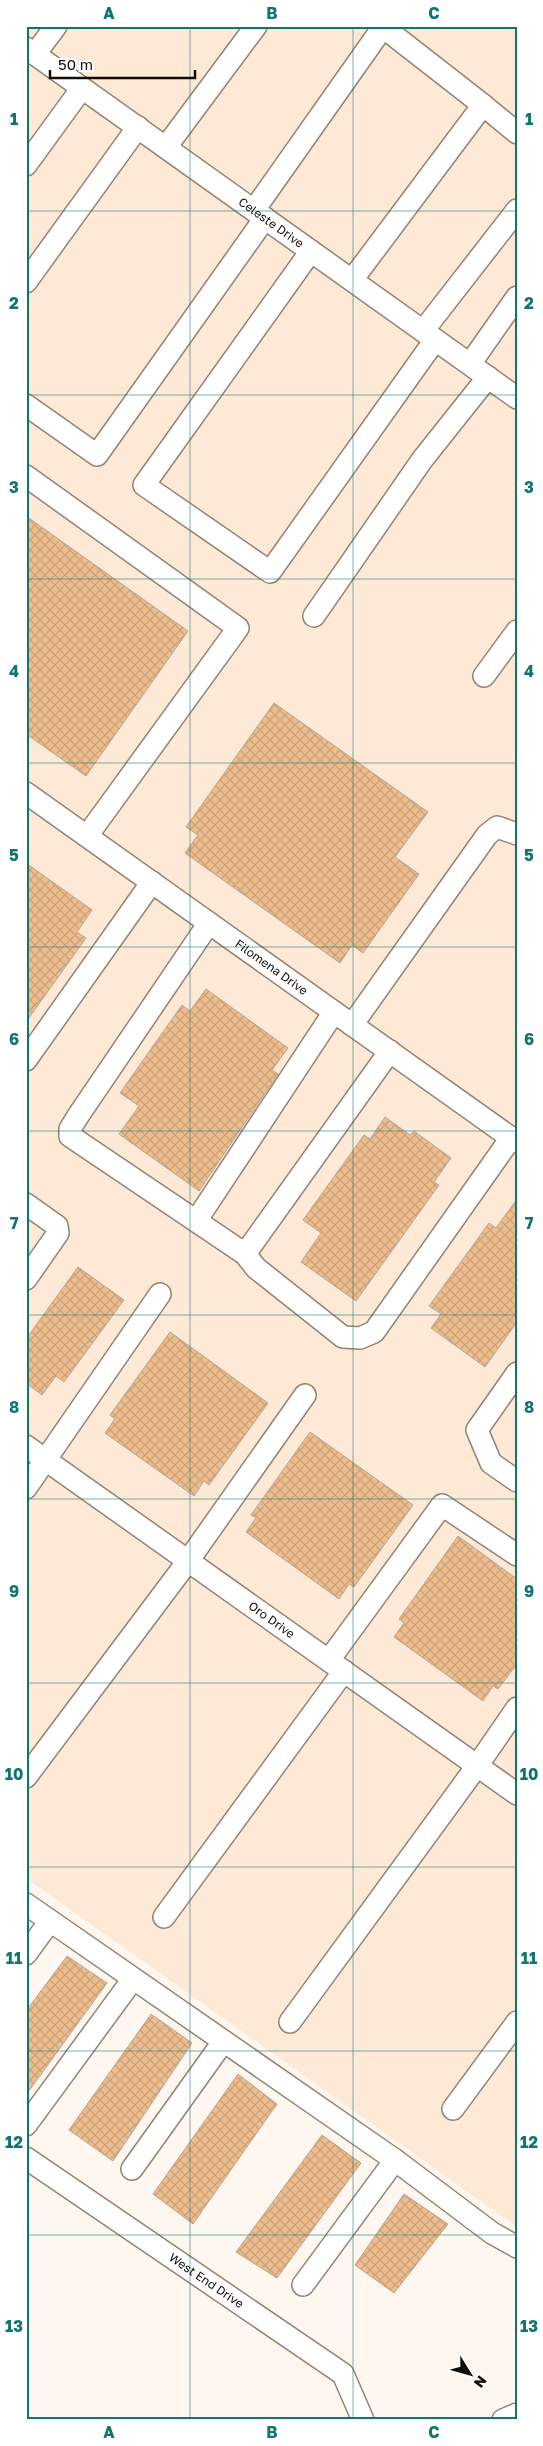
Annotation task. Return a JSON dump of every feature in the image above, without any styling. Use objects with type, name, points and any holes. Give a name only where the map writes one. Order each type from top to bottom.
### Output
[{"type":"street","points":[[31,51],[56,26]]},
{"type":"street","points":[[166,147],[256,26]]},
{"type":"street","points":[[26,405],[97,454],[383,27],[483,104],[517,133]]},
{"type":"street","name":"Celeste Drive","points":[[31,51],[517,398]]},
{"type":"street","points":[[29,154],[82,88]]},
{"type":"street","points":[[352,280],[483,104]]},
{"type":"street","points":[[26,282],[138,127]]},
{"type":"street","points":[[311,251],[144,486],[270,572],[429,335],[517,210]]},
{"type":"street","points":[[470,364],[517,297]]},
{"type":"street","points":[[314,616],[422,460],[488,377]]},
{"type":"street","points":[[26,476],[238,628],[87,836]]},
{"type":"street","points":[[484,676],[517,630]]},
{"type":"street","name":"Filomena Drive","points":[[26,793],[514,1140]]},
{"type":"street","points":[[352,1025],[487,834],[497,827],[517,834]]},
{"type":"street","points":[[26,1060],[152,882]]},
{"type":"street","points":[[209,923],[70,1129],[70,1136],[245,1254],[256,1268],[344,1337],[360,1338],[374,1332],[514,1140]]},
{"type":"street","points":[[196,1221],[334,1012]]},
{"type":"street","points":[[245,1254],[390,1051]]},
{"type":"street","points":[[26,1204],[57,1226],[58,1233],[26,1279]]},
{"type":"street","points":[[26,1488],[160,1294]]},
{"type":"street","points":[[517,1373],[477,1430],[491,1463],[517,1481]]},
{"type":"street","points":[[26,1777],[188,1561],[305,1395]]},
{"type":"street","name":"Oro Drive","points":[[26,1446],[517,1794]]},
{"type":"street","points":[[164,1917],[336,1666],[442,1505],[517,1555]]},
{"type":"street","points":[[290,2022],[477,1766],[517,1708]]},
{"type":"street","points":[[26,1904],[395,2160],[492,2234],[517,2247]]},
{"type":"street","points":[[26,1954],[50,1921]]},
{"type":"street","points":[[26,2125],[133,1979]]},
{"type":"street","points":[[453,2109],[517,2022]]},
{"type":"street","points":[[132,2169],[223,2042]]},
{"type":"street","name":"West End Drive","points":[[26,2158],[343,2374],[364,2420]]},
{"type":"street","points":[[303,2285],[395,2160]]},
{"type":"street","points":[[503,2420],[517,2414]]},
{"type":"shaded area","points":[[26,26],[517,26],[517,2227],[26,1878]]},
{"type":"building","points":[[26,516],[188,631],[86,776],[26,734]]},
{"type":"building","points":[[274,703],[428,812],[395,857],[419,874],[363,953],[352,945],[340,963],[185,853],[198,835],[186,827]]},
{"type":"building","points":[[26,863],[92,910],[77,932],[86,938],[26,1022]]},
{"type":"building","points":[[206,989],[288,1048],[272,1070],[278,1074],[199,1191],[119,1134],[139,1106],[120,1093],[182,1005],[190,1011]]},
{"type":"building","points":[[385,1117],[410,1135],[414,1131],[451,1158],[434,1182],[439,1185],[356,1301],[301,1262],[321,1233],[303,1220],[364,1135],[370,1139]]},
{"type":"building","points":[[517,1199],[517,1322],[485,1367],[431,1328],[441,1314],[429,1306],[489,1223],[496,1228]]},
{"type":"building","points":[[78,1267],[124,1300],[64,1382],[56,1376],[42,1395],[26,1383],[26,1339]]},
{"type":"building","points":[[170,1332],[268,1403],[209,1485],[204,1481],[194,1496],[105,1433],[115,1419],[110,1415]]},
{"type":"building","points":[[310,1432],[413,1505],[354,1587],[349,1584],[339,1599],[246,1532],[256,1518],[251,1515]]},
{"type":"building","points":[[458,1536],[517,1579],[517,1664],[498,1689],[493,1686],[483,1701],[394,1637],[404,1623],[399,1619]]},
{"type":"building","points":[[67,1956],[107,1983],[26,2095],[26,2011]]},
{"type":"building","points":[[151,2014],[192,2043],[113,2161],[69,2130]]},
{"type":"building","points":[[238,2074],[277,2104],[193,2224],[153,2194]]},
{"type":"building","points":[[322,2135],[361,2163],[277,2278],[236,2252]]},
{"type":"building","points":[[404,2194],[448,2224],[394,2293],[355,2265]]}]
